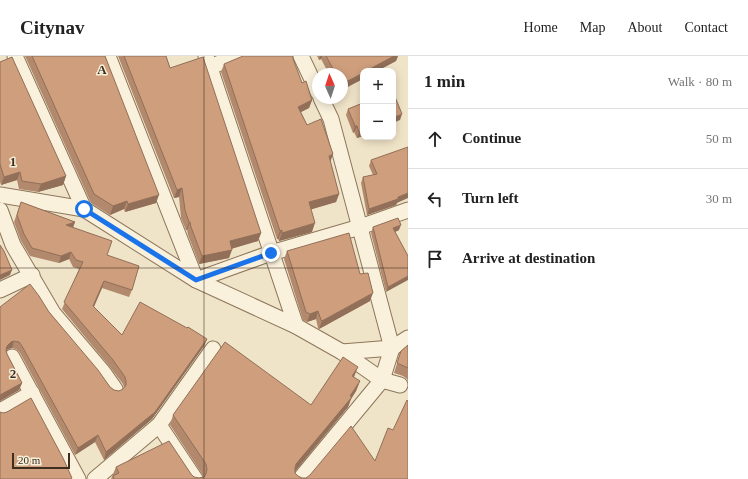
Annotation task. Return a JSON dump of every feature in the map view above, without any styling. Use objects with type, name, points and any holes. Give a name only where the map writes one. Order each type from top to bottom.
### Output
[{"type":"street","points":[[15,56],[84,209]]},
{"type":"street","points":[[108,56],[196,280]]},
{"type":"street","points":[[237,56],[208,61],[296,326]]},
{"type":"street","points":[[301,56],[312,79]]},
{"type":"street","points":[[300,479],[382,380],[392,348],[331,119],[324,104]]},
{"type":"street","points":[[0,195],[84,209],[196,280],[296,326],[342,352],[382,380],[400,385]]},
{"type":"street","points":[[0,210],[13,245],[32,274],[53,313],[103,372],[115,389]]},
{"type":"street","points":[[196,280],[271,253],[360,228],[408,210]]},
{"type":"street","points":[[0,290],[32,274]]},
{"type":"street","points":[[342,352],[392,348],[408,338]]},
{"type":"street","points":[[95,479],[159,425],[213,349]]},
{"type":"street","points":[[12,357],[78,479]]},
{"type":"street","points":[[0,411],[32,393]]},
{"type":"street","points":[[159,425],[195,479]]},
{"type":"building","points":[[32,56],[105,56],[159,195],[128,204],[127,201],[113,206],[94,194]]},
{"type":"building","points":[[124,56],[166,56],[170,68],[203,57],[261,233],[230,241],[232,250],[202,256],[185,210],[182,188],[177,190]]},
{"type":"building","points":[[243,56],[292,56],[302,83],[306,81],[312,100],[298,107],[307,125],[321,119],[333,154],[329,156],[339,194],[309,202],[315,223],[282,233],[282,230],[280,231],[224,64]]},
{"type":"building","points":[[326,56],[394,56],[372,68],[360,68],[360,75],[348,81],[348,68],[333,68]]},
{"type":"building","points":[[12,57],[66,176],[41,184],[22,181],[20,172],[4,177],[0,164],[0,62]]},
{"type":"building","points":[[396,99],[402,114],[396,117]]},
{"type":"building","points":[[360,104],[360,132],[357,126],[355,126],[348,109]]},
{"type":"building","points":[[408,147],[408,193],[398,197],[398,199],[369,209],[363,177],[377,174],[371,160]]},
{"type":"building","points":[[21,202],[75,222],[66,225],[112,241],[107,255],[139,266],[132,290],[104,281],[93,306],[122,335],[140,302],[187,328],[188,327],[207,339],[155,412],[106,452],[98,435],[78,448],[19,342],[11,342],[7,346],[6,350],[22,383],[0,395],[0,307],[30,284],[49,312],[98,370],[110,387],[119,391],[126,385],[125,377],[113,360],[64,302],[83,262],[76,260],[71,252],[61,256],[32,248],[24,234],[17,215]]},
{"type":"building","points":[[398,218],[401,225],[393,228],[408,256],[408,276],[388,287],[373,227]]},
{"type":"building","points":[[349,233],[360,274],[368,273],[373,293],[322,321],[318,311],[310,314],[306,312],[287,251]]},
{"type":"building","points":[[0,245],[12,270],[0,275]]},
{"type":"building","points":[[225,342],[311,405],[343,357],[358,367],[352,376],[360,381],[350,396],[352,397],[296,464],[295,473],[298,476],[306,478],[310,475],[351,426],[375,461],[388,428],[393,430],[407,400],[408,479],[114,479],[113,476],[119,473],[116,467],[169,441],[191,474],[194,477],[204,477],[207,469],[206,464],[173,415]]},
{"type":"building","points":[[408,345],[408,368],[397,363],[401,351]]},
{"type":"building","points":[[31,398],[63,458],[72,478],[70,479],[0,479],[0,412],[7,412]]},
{"type":"route","points":[[84,209],[196,280],[271,253]]}]
